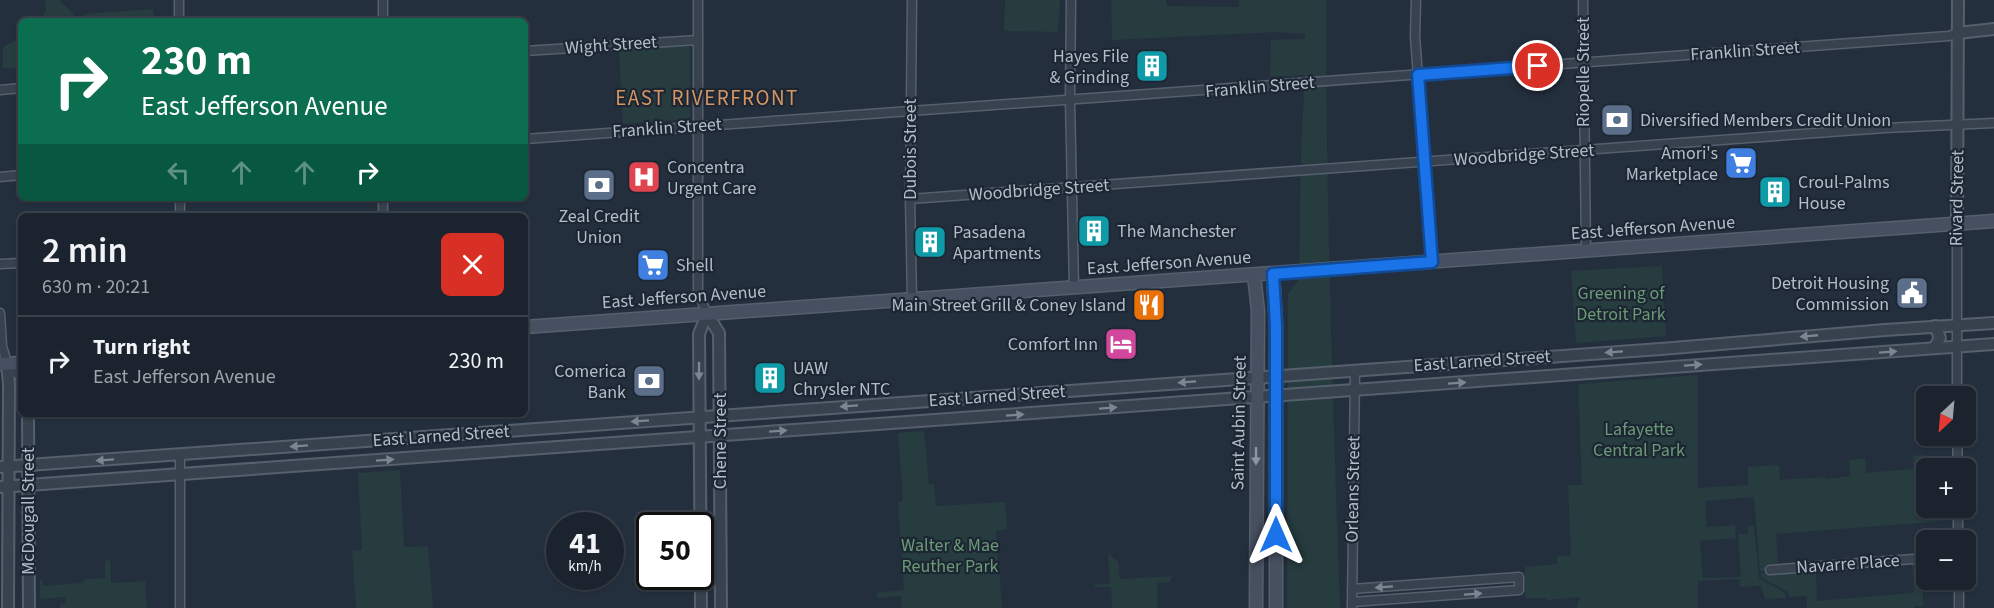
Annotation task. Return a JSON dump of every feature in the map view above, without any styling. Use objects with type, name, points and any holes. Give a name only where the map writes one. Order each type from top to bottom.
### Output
[{"type":"main road","name":"East Jefferson Avenue","points":[[528,327],[1994,221]]},
{"type":"main road","name":"Saint Aubin Street","points":[[1273,274],[1276,357],[1276,608]]},
{"type":"main road","name":"Saint Aubin Street","points":[[1254,275],[1257,305],[1256,608]]},
{"type":"main road","points":[[1257,305],[1266,301],[1274,303]]},
{"type":"main road","points":[[1257,356],[1266,359],[1276,357]]},
{"type":"main road","points":[[1257,417],[1266,413],[1276,416]]},
{"type":"main road","points":[[1256,555],[1276,555]]},
{"type":"street","points":[[179,0],[179,18]]},
{"type":"street","points":[[383,0],[383,18]]},
{"type":"street","name":"Chene Street","points":[[698,0],[698,292],[707,314],[719,333],[721,608]]},
{"type":"street","name":"Dubois Street","points":[[912,0],[910,111],[912,299]]},
{"type":"street","points":[[1071,0],[1070,100],[1074,288]]},
{"type":"street","points":[[1416,0],[1415,36],[1432,262]]},
{"type":"street","name":"Riopelle Street","points":[[1582,0],[1586,251]]},
{"type":"street","name":"Rivard Street","points":[[1957,386],[1958,0]]},
{"type":"street","name":"Franklin Street","points":[[528,139],[1949,36],[1994,29]]},
{"type":"street","name":"Wight Street","points":[[528,51],[698,39]]},
{"type":"street","points":[[0,90],[18,88]]},
{"type":"street","name":"Woodbridge Street","points":[[910,199],[1885,128],[1994,123]]},
{"type":"street","points":[[0,177],[18,175]]},
{"type":"street","points":[[0,264],[18,263]]},
{"type":"street","points":[[0,313],[4,364],[18,374]]},
{"type":"street","name":"Chene Street","points":[[701,512],[699,334],[707,314]]},
{"type":"street","name":"East Larned Street","points":[[4,467],[1661,349],[1994,323]]},
{"type":"street","points":[[1934,348],[1940,338],[1935,326]]},
{"type":"street","points":[[699,346],[709,340],[719,346]]},
{"type":"street","name":"East Larned Street","points":[[4,487],[1994,344]]},
{"type":"street","points":[[1661,349],[1662,368]]},
{"type":"street","name":"McDougall Street","points":[[4,364],[8,396],[8,442],[4,467],[4,487],[8,507],[8,608]]},
{"type":"street","points":[[1431,364],[1433,384]]},
{"type":"street","points":[[1377,368],[1372,378],[1377,388]]},
{"type":"street","name":"Orleans Street","points":[[1352,605],[1355,370]]},
{"type":"street","points":[[1237,378],[1241,388],[1238,399]]},
{"type":"street","points":[[1137,386],[1138,406]]},
{"type":"street","points":[[8,396],[12,391],[18,390]]},
{"type":"street","points":[[699,392],[709,399],[719,393]]},
{"type":"street","points":[[980,397],[982,417]]},
{"type":"street","points":[[742,414],[737,424],[743,434]]},
{"type":"street","name":"McDougall Street","points":[[28,417],[29,608]]},
{"type":"street","points":[[680,438],[684,429],[681,418]]},
{"type":"street","points":[[473,434],[474,453]]},
{"type":"street","points":[[8,442],[18,449],[28,442]]},
{"type":"street","points":[[333,444],[334,464]]},
{"type":"street","points":[[202,453],[197,462],[203,473]]},
{"type":"street","points":[[700,458],[709,453],[719,459]]},
{"type":"street","points":[[180,454],[180,608]]},
{"type":"street","points":[[160,476],[165,466],[161,456]]},
{"type":"street","points":[[51,464],[46,474],[51,484]]},
{"type":"street","points":[[8,507],[18,503],[26,506],[28,510]]},
{"type":"street","points":[[714,545],[721,545]]},
{"type":"street","name":"Navarre Place","points":[[1770,570],[1916,559]]},
{"type":"street","points":[[1352,589],[1519,577],[1519,590],[1352,605]]},
{"type":"street","points":[[1439,583],[1440,596]]},
{"type":"street","name":"Chene Street","points":[[701,590],[701,608]]},
{"type":"street","points":[[1959,590],[1959,608]]},
{"type":"green space","points":[[45,0],[59,0],[73,13],[74,18],[42,18],[46,10]]},
{"type":"green space","points":[[1005,0],[1060,0],[1058,32],[1004,31]]},
{"type":"green space","points":[[1111,0],[1166,0],[1167,6],[1239,7],[1239,0],[1326,0],[1332,380],[1340,608],[1287,608],[1288,294],[1299,280],[1305,75],[1270,77],[1271,40],[1305,39],[1305,34],[1275,32],[1112,40]]},
{"type":"green space","points":[[153,9],[154,18],[84,18],[84,14]]},
{"type":"green space","points":[[18,39],[18,69],[3,68],[3,48]]},
{"type":"green space","points":[[690,47],[690,119],[623,124],[619,50]]},
{"type":"green space","name":"Greening of Detroit Park","points":[[1662,266],[1666,336],[1576,343],[1571,271]]},
{"type":"green space","name":"Lafayette Central Park","points":[[1698,375],[1698,488],[1748,485],[1748,467],[1779,465],[1780,480],[1825,477],[1826,479],[1850,476],[1849,460],[1865,458],[1866,473],[1913,469],[1913,456],[1926,455],[1926,458],[1916,458],[1916,518],[1945,518],[1945,521],[1776,534],[1778,564],[1769,565],[1767,571],[1760,571],[1754,497],[1705,501],[1707,527],[1735,525],[1736,538],[1700,541],[1703,578],[1741,577],[1738,534],[1748,534],[1748,526],[1754,526],[1759,578],[1784,592],[1786,598],[1765,599],[1761,586],[1740,587],[1739,579],[1698,581],[1698,608],[1576,608],[1580,597],[1547,600],[1546,598],[1525,598],[1525,567],[1557,564],[1557,556],[1571,556],[1568,485],[1582,485],[1578,384]]},
{"type":"green space","name":"Walter & Mae Reuther Park","points":[[924,431],[929,484],[934,484],[936,506],[1005,502],[1007,529],[996,531],[1002,608],[902,608],[901,596],[877,598],[876,593],[904,590],[898,502],[903,501],[898,433]]},
{"type":"green space","points":[[400,470],[404,547],[428,546],[433,608],[356,608],[352,551],[362,550],[358,473]]},
{"type":"green space","points":[[1108,553],[1118,562],[1120,579],[1172,576],[1170,582],[1157,583],[1158,608],[1112,608],[1111,587],[1095,587],[1094,585],[1110,583]]},
{"type":"green space","points":[[110,560],[111,583],[145,581],[147,608],[60,608],[60,604],[66,603],[65,597],[40,599],[40,580],[43,581],[43,586],[82,583],[85,579],[105,578],[105,561]]},
{"type":"green space","points":[[1912,563],[1916,563],[1916,590],[1923,590],[1923,606],[1914,606],[1914,608],[1802,608],[1807,607],[1807,596],[1790,597],[1788,592],[1762,578],[1760,573],[1816,571],[1817,601],[1914,593]]},
{"type":"place","name":"Hayes File & Grinding","points":[[1152,66]]},
{"type":"place","name":"Diversified Members Credit Union","points":[[1617,120]]},
{"type":"place","name":"Amori's Marketplace","points":[[1741,163]]},
{"type":"place","name":"Concentra Urgent Care","points":[[644,177]]},
{"type":"place","name":"Zeal Credit Union","points":[[599,185]]},
{"type":"place","name":"Croul-Palms House","points":[[1775,192]]},
{"type":"place","name":"The Manchester","points":[[1094,231]]},
{"type":"place","name":"Pasadena Apartments","points":[[930,242]]},
{"type":"place","name":"Shell","points":[[653,265]]},
{"type":"place","name":"Detroit Housing Commission","points":[[1912,293]]},
{"type":"place","name":"Main Street Grill & Coney Island","points":[[1149,305]]},
{"type":"place","name":"Comfort Inn","points":[[1121,344]]},
{"type":"place","name":"UAW Chrysler NTC","points":[[770,378]]},
{"type":"place","name":"Comerica Bank","points":[[649,381]]},
{"type":"district","name":"EAST RIVERFRONT","points":[[707,98]]},
{"type":"route","points":[[1276,535],[1276,326],[1273,274],[1432,262],[1418,75],[1538,66]]}]
